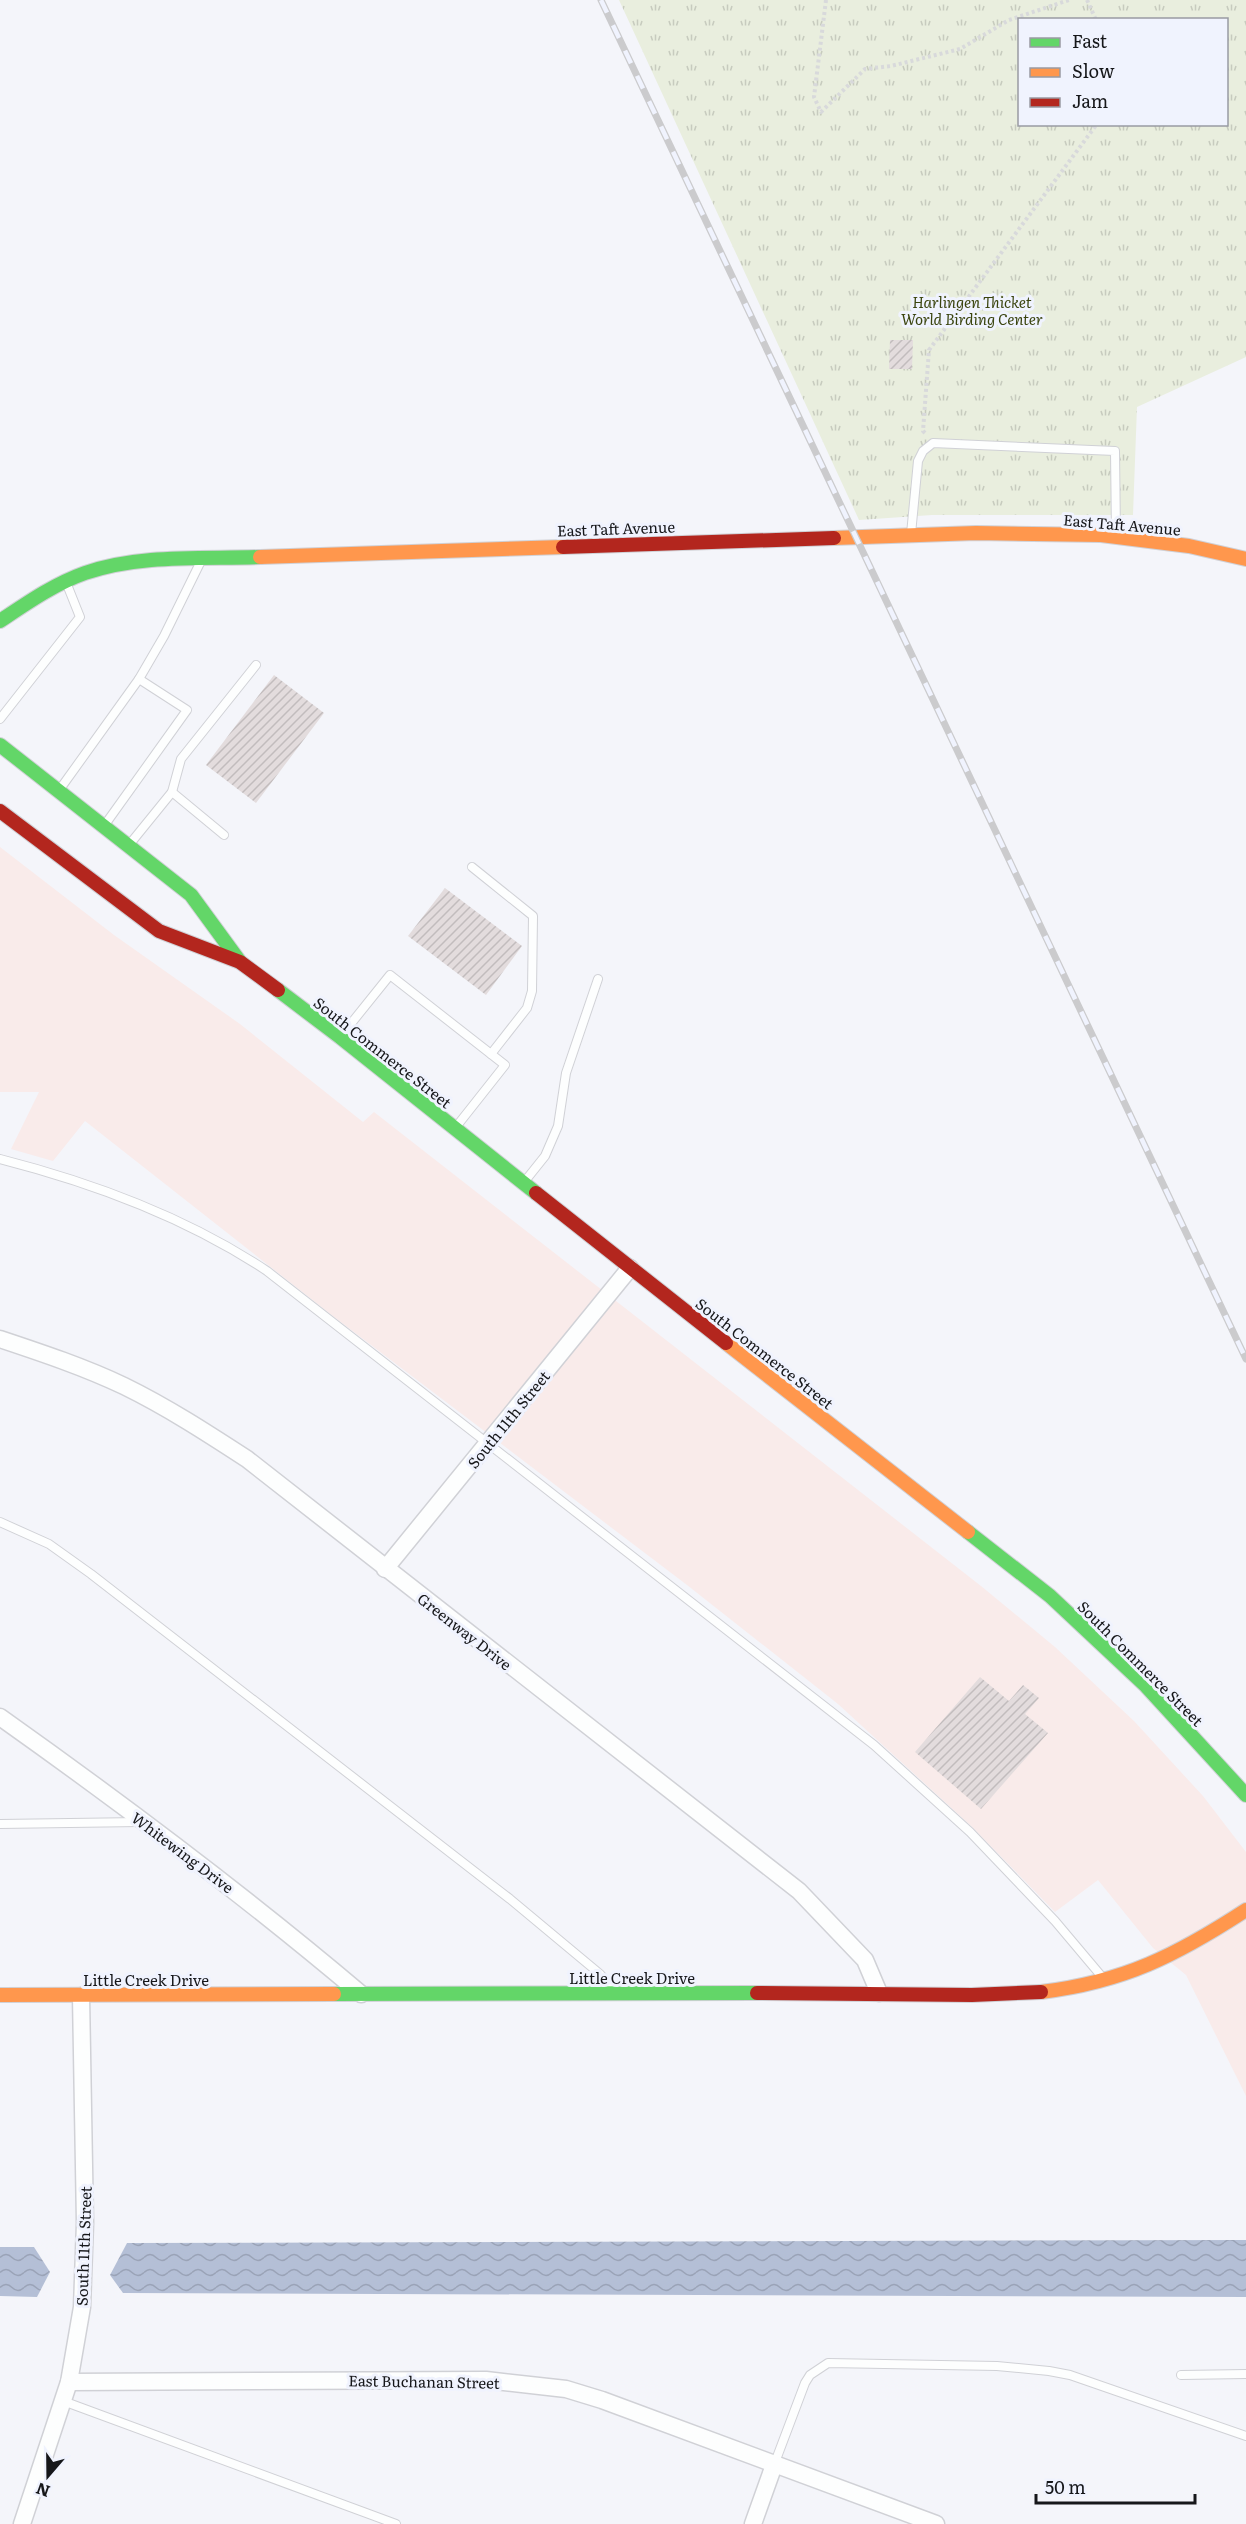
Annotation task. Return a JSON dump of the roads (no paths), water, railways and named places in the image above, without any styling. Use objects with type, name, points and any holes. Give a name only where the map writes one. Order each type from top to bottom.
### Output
[{"type":"street","name":"East Taft Avenue","points":[[0,621],[33,597],[82,574],[109,567],[165,560],[976,533],[1116,537],[1189,546],[1246,559]]},
{"type":"street","name":"South Commerce Street","points":[[0,745],[191,895],[240,962]]},
{"type":"street","name":"South Commerce Street","points":[[0,811],[159,931],[240,962],[340,1037],[454,1130],[1050,1596],[1146,1686],[1246,1795]]},
{"type":"street","name":"South 11th Street","points":[[385,1569],[630,1268]]},
{"type":"street","name":"Greenway Drive","points":[[0,1339],[57,1357],[115,1382],[188,1421],[247,1459],[799,1891],[865,1960],[879,1993]]},
{"type":"street","name":"Whitewing Drive","points":[[0,1717],[276,1922],[361,1994]]},
{"type":"street","name":"Little Creek Drive","points":[[0,1995],[879,1993],[1025,1995],[1105,1980],[1156,1963],[1212,1933],[1246,1910]]},
{"type":"street","name":"South 11th Street","points":[[22,2524],[69,2382],[82,2307],[85,2265],[81,1996]]},
{"type":"street","name":"East Buchanan Street","points":[[69,2382],[486,2380],[554,2388],[602,2400],[936,2524]]},
{"type":"street","points":[[753,2524],[774,2465]]},
{"type":"lane","points":[[911,535],[918,461],[923,451],[933,443],[1115,451],[1116,537]]},
{"type":"lane","points":[[59,791],[139,679],[164,636],[202,559]]},
{"type":"lane","points":[[0,719],[80,617],[66,582]]},
{"type":"lane","points":[[129,846],[172,792],[181,759],[256,665]]},
{"type":"lane","points":[[104,826],[187,711],[139,679]]},
{"type":"lane","points":[[172,792],[224,835]]},
{"type":"lane","points":[[472,867],[533,916],[532,991],[527,1008],[491,1054]]},
{"type":"lane","points":[[340,1037],[390,975],[505,1065],[454,1130]]},
{"type":"lane","points":[[523,1184],[545,1156],[558,1126],[566,1074],[598,979]]},
{"type":"lane","points":[[0,1159],[102,1190],[182,1222],[231,1247],[276,1278],[874,1744],[970,1832],[1055,1921],[1105,1980]]},
{"type":"lane","points":[[0,1522],[49,1544],[110,1588],[510,1899],[600,1974],[617,1994]]},
{"type":"lane","points":[[0,1824],[143,1822]]},
{"type":"lane","points":[[774,2465],[805,2383],[820,2366],[835,2362],[996,2366],[1049,2371],[1070,2376],[1246,2436]]},
{"type":"lane","points":[[1181,2375],[1246,2374]]},
{"type":"lane","points":[[63,2401],[396,2524]]},
{"type":"water","points":[[1246,2240],[1246,2297],[123,2293],[110,2275],[127,2243]]},
{"type":"water","points":[[0,2247],[34,2247],[50,2272],[37,2297],[0,2296]]},
{"type":"railway","points":[[601,0],[1246,1359]]},
{"type":"park label","name":"Harlingen Thicket World Birding Center","points":[[972,310]]}]
